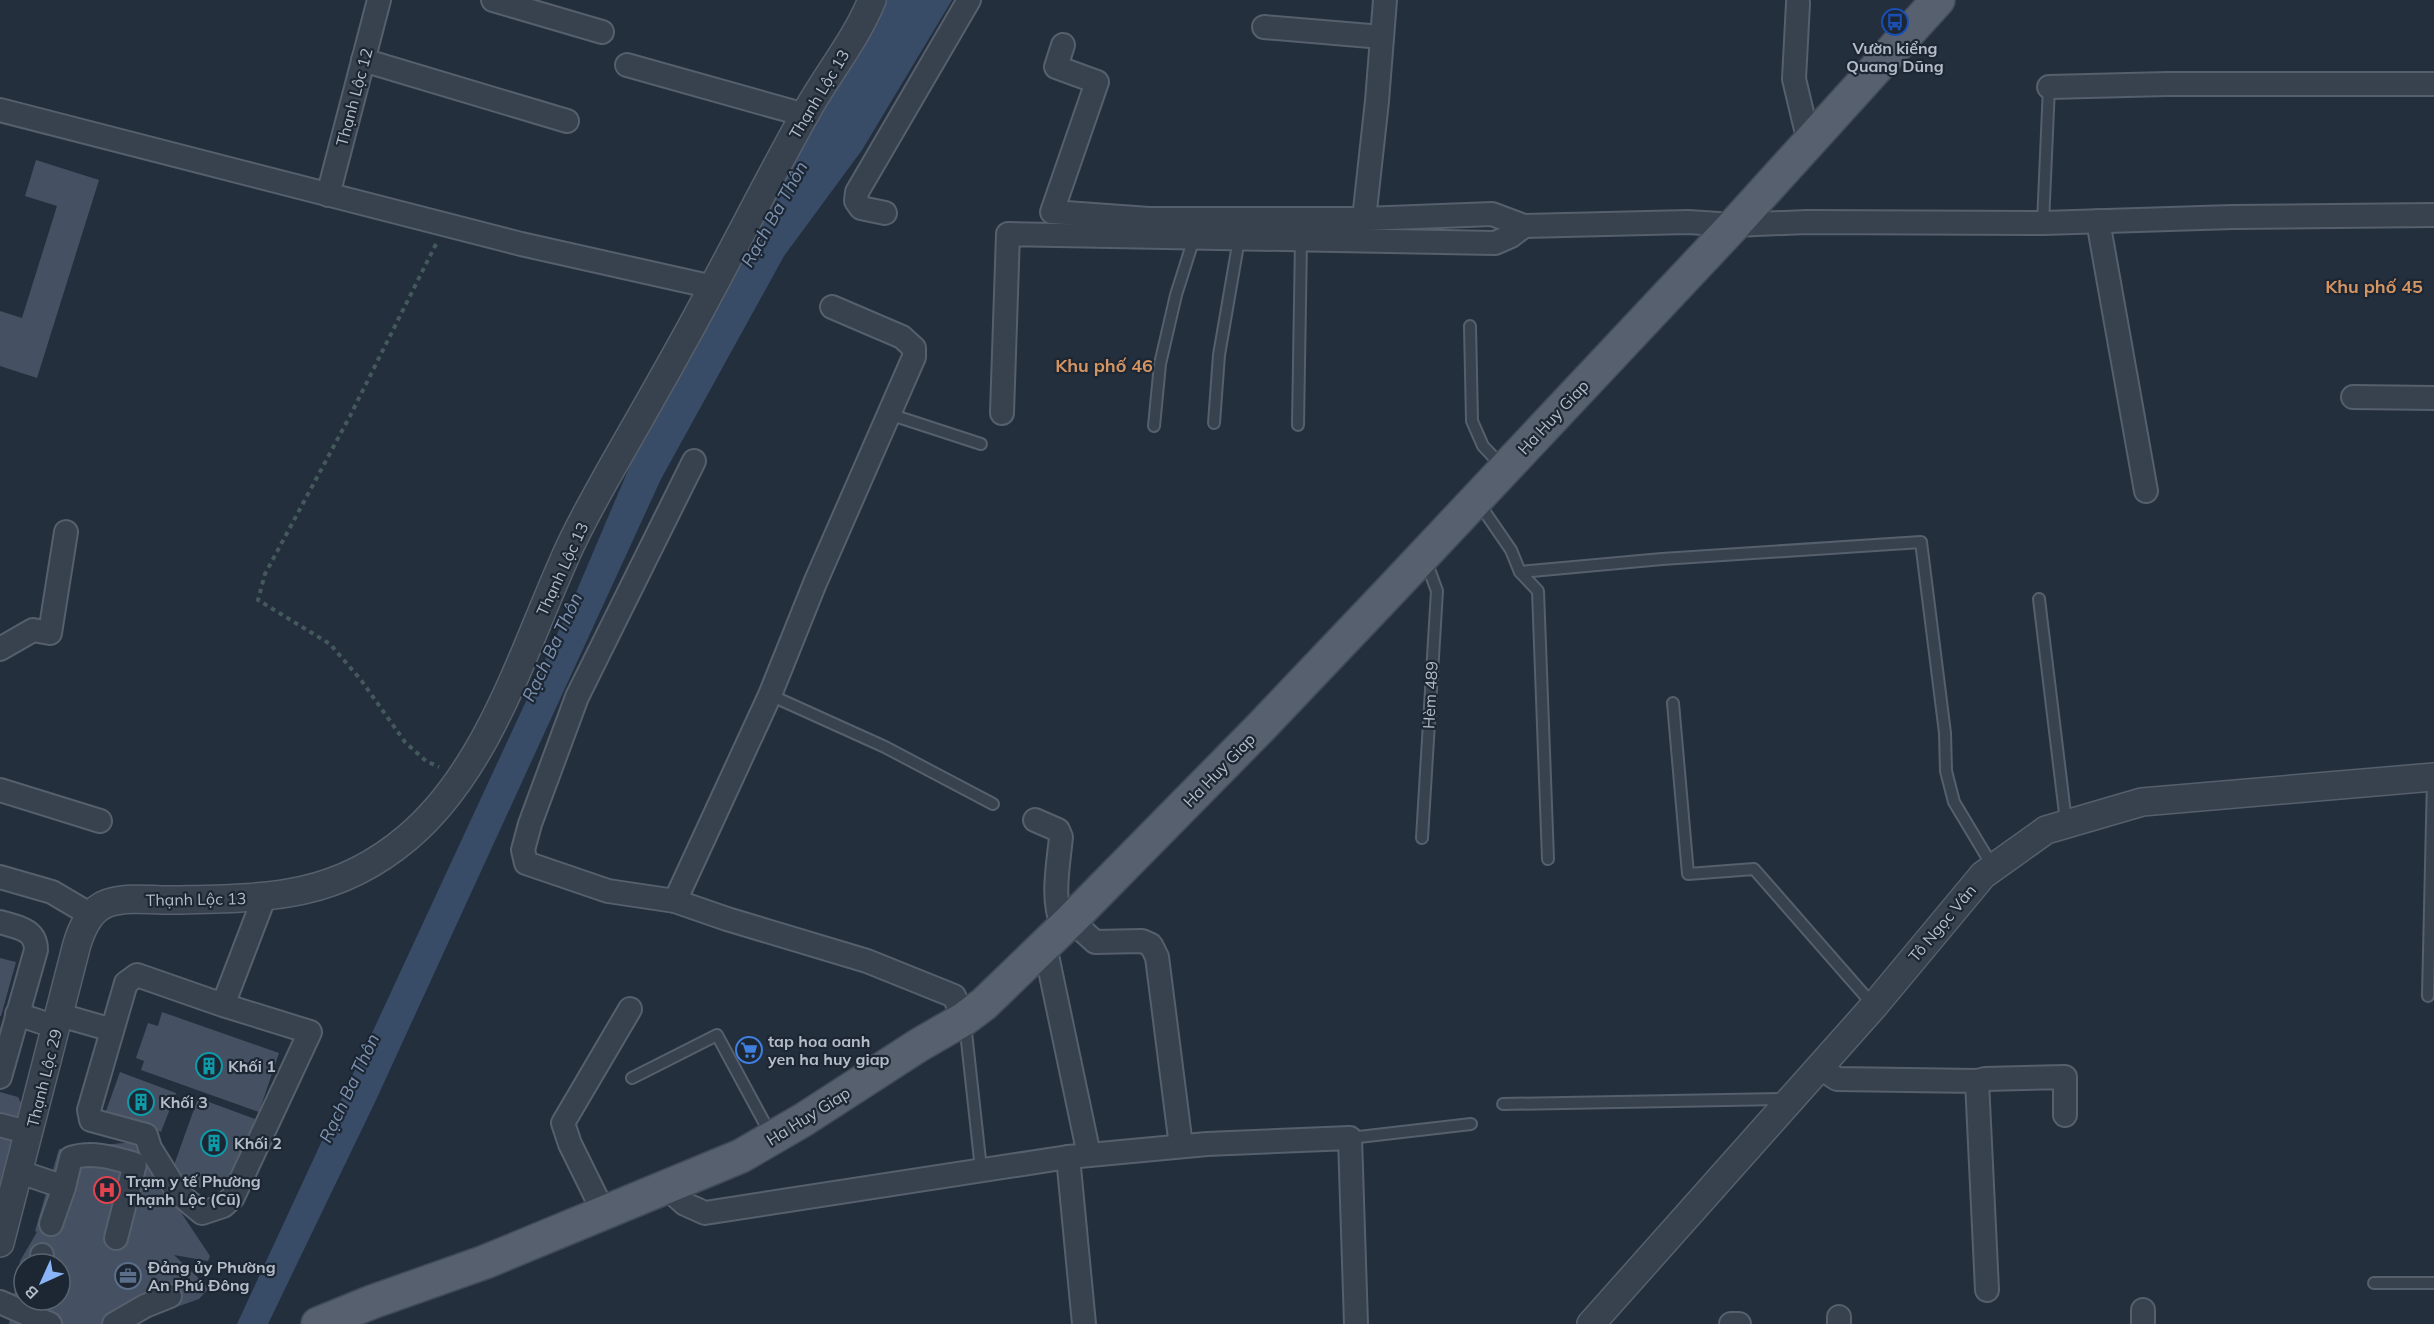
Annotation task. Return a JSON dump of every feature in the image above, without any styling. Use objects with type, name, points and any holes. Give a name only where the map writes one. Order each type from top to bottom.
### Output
[{"type":"main road","name":"Ha Huy Giap","points":[[348,1315],[485,1262],[741,1156],[964,1019],[984,1004],[1060,931],[1260,728],[1734,225],[1938,0]]},
{"type":"street","name":"Thạnh Lộc 12","points":[[328,195],[379,0]]},
{"type":"street","points":[[493,0],[602,32]]},
{"type":"street","name":"Thạnh Lộc 13","points":[[91,915],[106,903],[264,898],[306,891],[344,879],[385,857],[437,810],[462,775],[511,685],[565,557],[606,479],[655,396],[805,115],[863,22],[872,0]]},
{"type":"street","points":[[885,213],[861,208],[856,201],[857,192],[969,0]]},
{"type":"street","points":[[1364,219],[1384,0]]},
{"type":"street","points":[[1798,3],[1794,79],[1809,142]]},
{"type":"street","points":[[1264,27],[1382,37]]},
{"type":"street","points":[[1063,45],[1056,67],[1097,82],[1052,213],[1149,219],[1364,219],[1492,214],[1524,226],[1688,222],[1734,225],[1807,222],[2043,222],[2434,215]]},
{"type":"street","points":[[363,60],[445,87],[567,122]]},
{"type":"street","points":[[627,65],[805,115]]},
{"type":"street","points":[[2049,87],[2166,84],[2434,84]]},
{"type":"street","points":[[0,110],[446,225],[713,287]]},
{"type":"street","points":[[2098,221],[2146,491]]},
{"type":"street","points":[[1002,413],[1008,234],[1495,243],[1511,236],[1524,226]]},
{"type":"street","points":[[675,901],[770,695],[815,583],[914,357],[914,348],[902,337],[832,307]]},
{"type":"street","points":[[2353,397],[2434,398]]},
{"type":"street","points":[[694,461],[577,697],[530,824],[523,850],[526,863],[564,878],[608,891],[675,901],[878,965],[954,996],[964,1019]]},
{"type":"street","points":[[0,649],[33,630],[50,633],[66,532]]},
{"type":"street","name":"Tô Ngọc Vân","points":[[1591,1324],[1874,1006],[1983,874],[2046,830],[2142,802],[2434,777]]},
{"type":"street","points":[[0,790],[100,820]]},
{"type":"street","points":[[1035,820],[1058,830],[1061,837],[1055,898],[1060,931],[1078,1156],[1084,1324]]},
{"type":"street","points":[[0,877],[52,892],[91,915]]},
{"type":"street","points":[[223,1005],[264,898]]},
{"type":"street","name":"Thạnh Lộc 29","points":[[0,1243],[81,931],[91,915]]},
{"type":"street","points":[[0,922],[24,929],[32,934],[36,941],[36,950],[0,1077]]},
{"type":"street","points":[[1060,931],[1095,942],[1142,941],[1151,945],[1157,957],[1181,1146]]},
{"type":"street","points":[[137,975],[223,1005],[310,1032],[233,1197],[222,1206],[202,1213],[178,1194],[150,1148],[146,1135],[91,1120],[89,1110],[126,983],[137,975]]},
{"type":"street","points":[[604,1213],[562,1123],[630,1009]]},
{"type":"street","points":[[17,1014],[112,1030]]},
{"type":"street","points":[[1819,1067],[1837,1079],[1977,1081],[2065,1077],[2066,1115]]},
{"type":"street","points":[[1977,1081],[1987,1290]]},
{"type":"street","points":[[0,1125],[30,1133]]},
{"type":"street","points":[[666,1187],[685,1204],[705,1213],[981,1169],[1078,1156],[1181,1146],[1350,1137],[1356,1324]]},
{"type":"street","points":[[51,1224],[71,1158],[83,1154],[99,1156],[135,1164],[116,1238]]},
{"type":"street","points":[[20,1172],[64,1187]]},
{"type":"street","points":[[114,1324],[145,1306],[170,1296]]},
{"type":"street","points":[[0,1302],[41,1314]]},
{"type":"street","points":[[1731,1324],[1739,1324]]},
{"type":"lane","points":[[2043,222],[2049,87]]},
{"type":"lane","points":[[1154,426],[1160,364],[1176,295],[1194,238]]},
{"type":"lane","points":[[1214,423],[1219,355],[1239,239]]},
{"type":"lane","points":[[1298,425],[1300,241]]},
{"type":"lane","points":[[1470,326],[1472,421],[1483,446],[1504,469]]},
{"type":"lane","points":[[889,414],[981,444]]},
{"type":"lane","points":[[1476,500],[1511,550],[1520,572],[1538,591],[1548,859]]},
{"type":"lane","points":[[1520,572],[1673,558],[1921,542],[1945,733],[1946,771],[1954,802],[1993,867]]},
{"type":"lane","name":"Hèm 489","points":[[1422,838],[1437,591],[1424,555]]},
{"type":"lane","points":[[2039,599],[2067,824]]},
{"type":"lane","points":[[770,695],[885,747],[993,804]]},
{"type":"lane","points":[[1673,704],[1688,874],[1754,869],[1874,1006]]},
{"type":"lane","points":[[2428,996],[2434,777]]},
{"type":"lane","points":[[964,1019],[981,1169]]},
{"type":"lane","points":[[632,1078],[717,1035],[773,1138]]},
{"type":"lane","points":[[1503,1104],[1791,1099]]},
{"type":"lane","points":[[1350,1137],[1471,1124]]},
{"type":"lane","points":[[2374,1283],[2434,1283]]},
{"type":"path","points":[[446,225],[350,416],[265,574],[258,600],[330,644],[361,680],[405,742],[426,761],[448,772],[462,775]]},
{"type":"water","name":"Rạch Ba Thôn","points":[[886,0],[952,0],[862,150],[784,256],[661,479],[376,1100],[268,1324],[237,1324],[572,602],[640,442],[713,290],[850,65]]},
{"type":"building","points":[[36,160],[99,180],[37,378],[0,366],[0,311],[22,318],[57,206],[25,196]]},
{"type":"building","points":[[0,958],[16,962],[1,1016],[0,1016]]},
{"type":"building","name":"Khối 1","points":[[162,1012],[279,1053],[259,1112],[141,1070],[144,1061],[136,1058],[148,1023],[158,1026]]},
{"type":"building","name":"Khối 3","points":[[120,1072],[176,1093],[161,1132],[106,1111]]},
{"type":"building","points":[[0,1092],[18,1097],[25,1111],[0,1203]]},
{"type":"building","name":"Khối 2","points":[[198,1098],[255,1119],[230,1189],[206,1181],[204,1189],[176,1179],[179,1170],[173,1168]]},
{"type":"building","points":[[134,1142],[210,1256],[208,1261],[174,1255],[209,1288],[199,1299],[129,1324],[9,1324],[12,1307],[12,1312],[72,1312],[72,1252],[25,1252],[37,1232],[35,1231],[59,1149]]},
{"type":"place","name":"Vườn kiểng Quang Dũng","points":[[1895,22]]},
{"type":"place","name":"tap hoa oanh yen ha huy giap","points":[[749,1050]]},
{"type":"place","name":"Khối 1","points":[[209,1066]]},
{"type":"place","name":"Khối 3","points":[[141,1102]]},
{"type":"place","name":"Khối 2","points":[[214,1143]]},
{"type":"place","name":"Trạm y tế Phường Thạnh Lộc (Cũ)","points":[[107,1190]]},
{"type":"place","name":"Đảng ủy Phường An Phú Đông","points":[[128,1276]]},
{"type":"district","name":"Khu phố 45","points":[[2374,286]]},
{"type":"district","name":"Khu phố 46","points":[[1104,365]]}]
